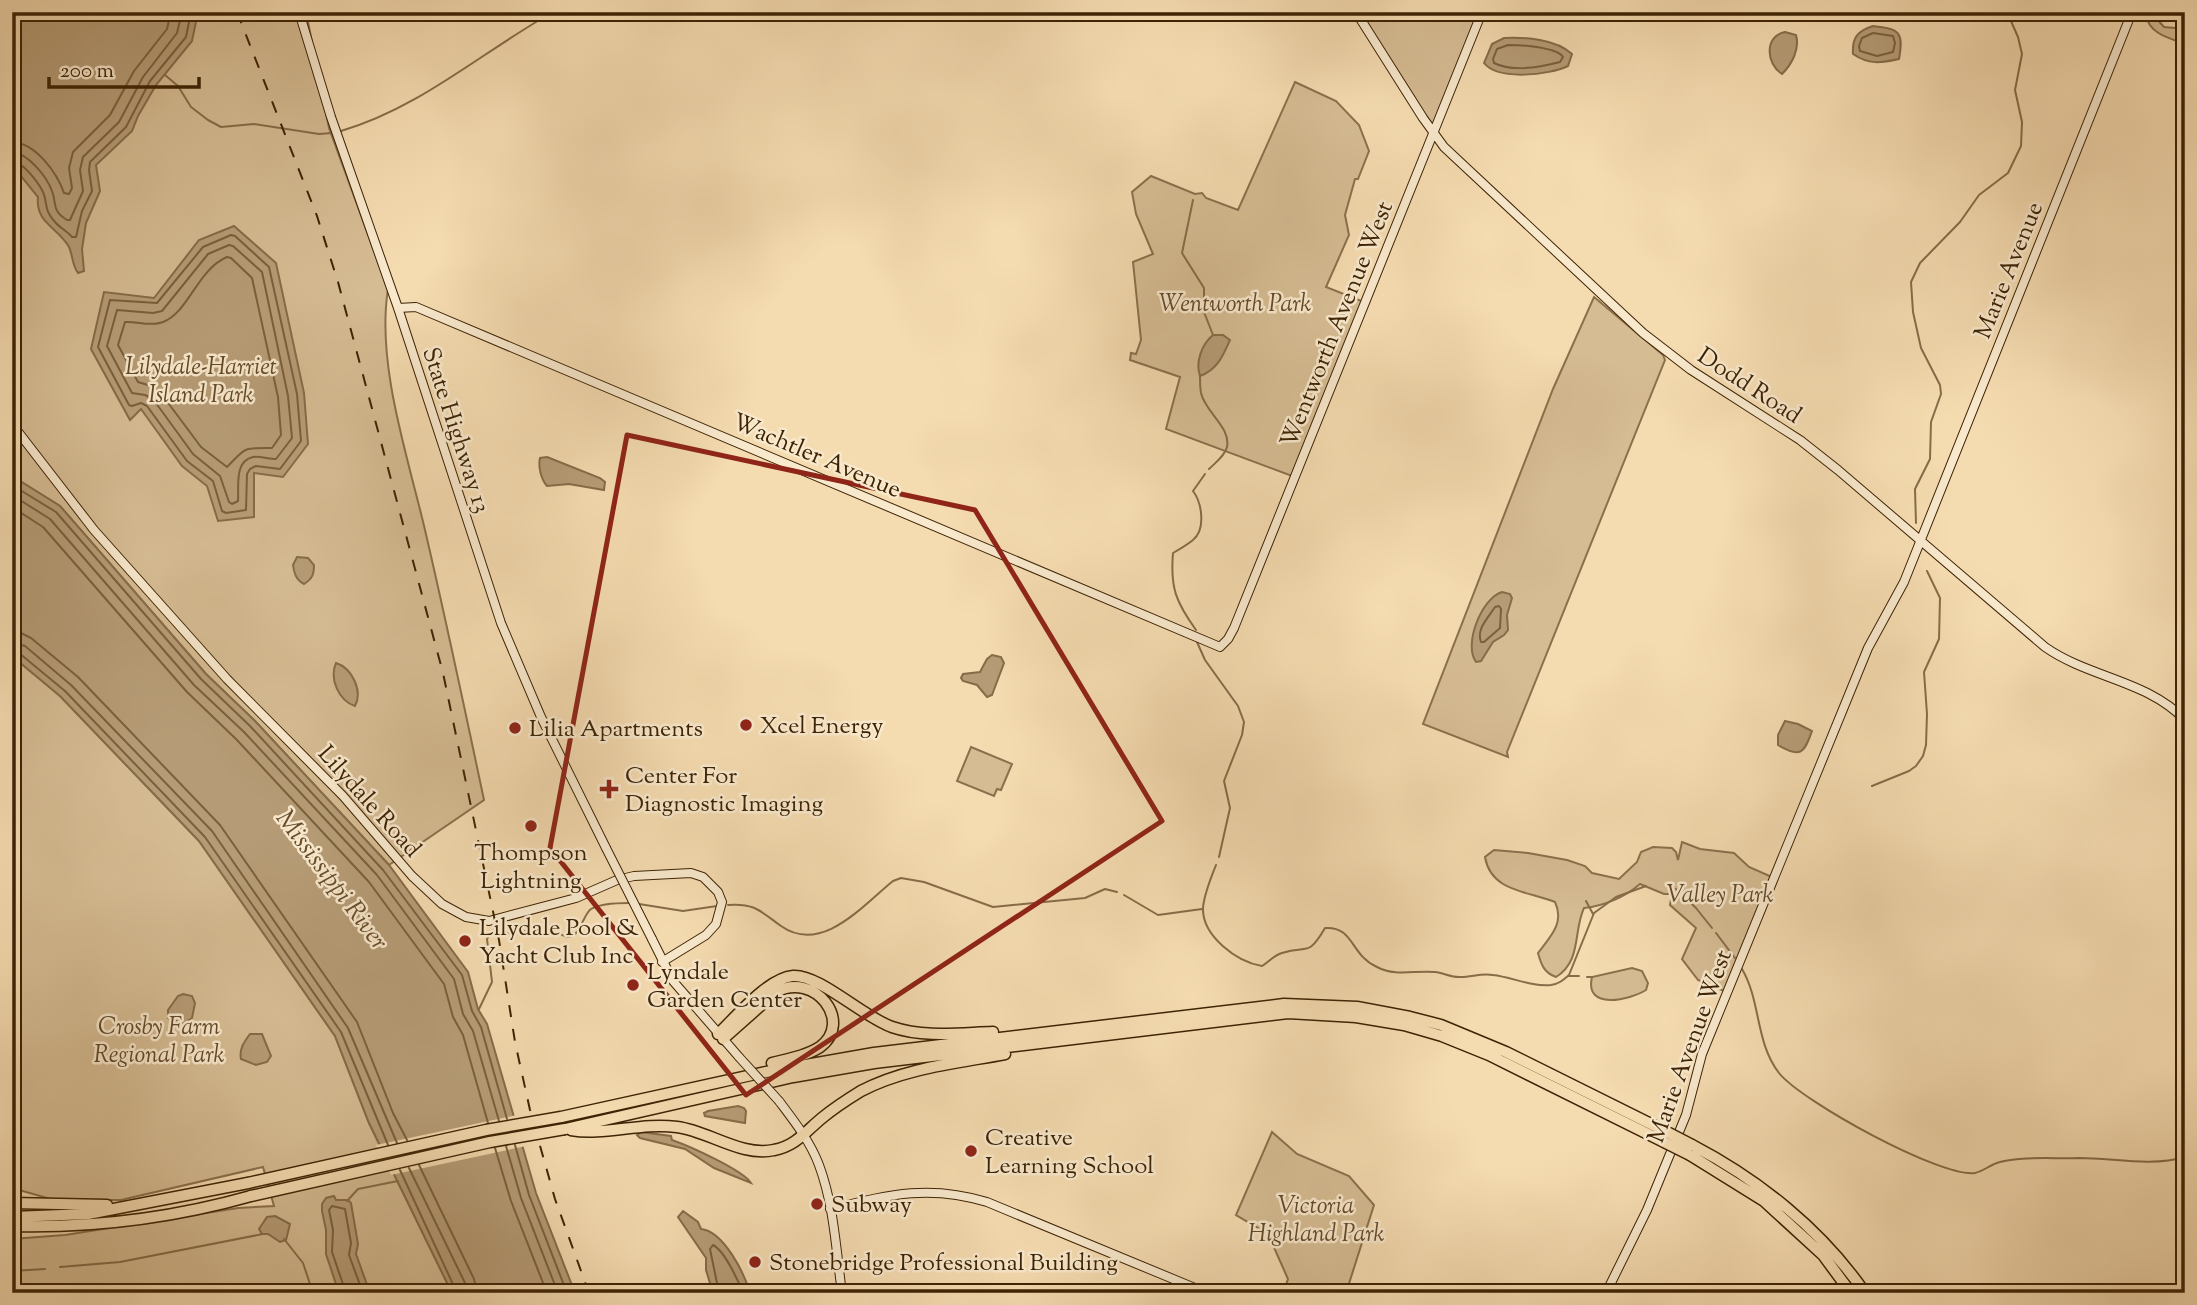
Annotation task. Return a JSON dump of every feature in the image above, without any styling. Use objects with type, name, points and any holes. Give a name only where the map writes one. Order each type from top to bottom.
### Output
[{"type":"highway","points":[[720,1037],[768,987],[793,976],[807,977],[821,984],[873,1019],[914,1032],[934,1034],[1063,1030]]},
{"type":"highway","points":[[566,1115],[595,1104],[807,1054],[819,1047],[830,1034],[831,1012],[828,1004],[816,992],[800,986],[784,988],[720,1037]]},
{"type":"highway","points":[[12,1217],[88,1214],[142,1205],[790,1067],[874,1053],[1284,1004],[1357,1007],[1441,1025],[1506,1052],[1664,1137]]},
{"type":"highway","points":[[12,1226],[54,1227],[131,1221],[491,1142],[565,1129],[793,1077],[874,1063],[1288,1013],[1356,1017],[1443,1036],[1743,1174],[1813,1231],[1865,1293]]},
{"type":"highway","points":[[565,1129],[582,1132],[633,1126],[675,1126],[745,1149],[762,1151],[783,1147],[804,1135],[820,1119],[847,1100],[892,1078],[1074,1039]]},
{"type":"highway","points":[[1691,1150],[1764,1201],[1823,1255],[1851,1293]]},
{"type":"highway","points":[[12,1203],[142,1205]]},
{"type":"street","name":"State Highway 13","points":[[299,12],[320,83],[398,309],[500,622],[541,717],[662,962],[687,1000],[779,1101],[804,1135],[818,1163],[831,1209],[842,1293]]},
{"type":"street","name":"Dodd Road","points":[[1356,12],[1433,133],[1462,165],[1643,334],[1691,370],[1800,440],[2030,636],[2055,654],[2152,694],[2185,720]]},
{"type":"street","name":"Wentworth Avenue West","points":[[1220,647],[1234,628],[1482,12]]},
{"type":"street","name":"Marie Avenue","points":[[1920,541],[2132,12]]},
{"type":"street","name":"Wachtler Avenue","points":[[398,309],[416,307],[1220,647]]},
{"type":"street","name":"Lilydale Road","points":[[12,424],[94,530],[226,679],[343,796],[422,886],[442,904],[456,914],[479,921],[497,920],[584,895],[617,880],[634,876],[691,873],[703,877],[718,892],[722,902],[716,924],[706,935],[662,962]]},
{"type":"street","name":"Marie Avenue West","points":[[1606,1293],[1646,1212],[1686,1115],[1702,1054],[1868,648],[1904,582],[1920,541]]},
{"type":"street","points":[[831,1209],[912,1192],[962,1195],[987,1202],[1207,1293]]},
{"type":"highlighted area","points":[[627,435],[975,510],[1162,821],[746,1095],[550,848]]},
{"type":"green space","name":"Lilydale-Harriet Island Park","points":[[12,12],[299,12],[302,19],[307,17],[329,128],[388,289],[385,318],[390,379],[484,800],[389,865],[255,721],[206,674],[60,506],[12,476]]},
{"type":"green space","points":[[1360,12],[1479,12],[1433,127]]},
{"type":"green space","points":[[2148,15],[2155,17],[2164,27],[2175,28],[2185,23],[2185,44],[2156,31],[2148,22]]},
{"type":"green space","name":"Wentworth Park","points":[[1295,82],[1336,101],[1359,125],[1369,151],[1358,179],[1355,179],[1345,215],[1349,235],[1326,287],[1364,302],[1292,476],[1166,429],[1180,377],[1130,360],[1131,353],[1136,354],[1141,340],[1133,262],[1153,254],[1136,214],[1132,192],[1151,176],[1195,194],[1202,193],[1206,198],[1238,210]]},
{"type":"green space","points":[[1594,297],[1663,355],[1665,360],[1507,752],[1508,757],[1423,724],[1553,389]]},
{"type":"green space","name":"Crosby Farm Regional Park","points":[[12,656],[60,696],[199,841],[335,1036],[369,1123],[452,1293],[12,1293],[12,1239],[65,1235],[238,1208],[274,1206],[263,1167],[121,1200],[54,1200],[12,1188]]},
{"type":"green space","points":[[971,747],[1012,764],[1001,790],[997,789],[994,796],[957,781]]},
{"type":"green space","name":"Valley Park","points":[[1682,842],[1700,849],[1734,853],[1749,867],[1772,877],[1724,991],[1698,980],[1682,959],[1696,928],[1670,905],[1672,894],[1664,894],[1640,884],[1614,900],[1584,908],[1570,963],[1556,977],[1552,975],[1544,968],[1538,953],[1557,923],[1558,910],[1555,902],[1503,884],[1489,869],[1485,857],[1494,850],[1528,853],[1567,860],[1585,866],[1592,873],[1619,879],[1637,862],[1641,852],[1653,847],[1672,848],[1678,860]]},
{"type":"green space","points":[[1632,968],[1642,971],[1648,983],[1646,990],[1630,997],[1610,1000],[1595,995],[1591,988],[1592,977]]},
{"type":"green space","name":"Victoria Highland Park","points":[[1272,1132],[1297,1154],[1349,1176],[1374,1205],[1346,1293],[1283,1293],[1288,1279],[1268,1234],[1236,1215]]},
{"type":"water","points":[[12,12],[198,12],[192,41],[156,85],[132,131],[96,165],[100,191],[86,223],[82,249],[84,271],[78,273],[69,247],[44,219],[38,206],[38,197],[12,165]]},
{"type":"water","points":[[1873,26],[1889,28],[1898,33],[1901,42],[1899,59],[1875,62],[1853,54],[1853,44],[1857,36]]},
{"type":"water","points":[[1785,32],[1796,35],[1797,46],[1792,61],[1782,74],[1773,64],[1770,51],[1773,39]]},
{"type":"water","points":[[1504,38],[1531,39],[1558,45],[1572,54],[1568,66],[1524,75],[1491,69],[1484,63],[1492,44]]},
{"type":"water","points":[[234,226],[276,263],[304,393],[308,444],[283,477],[254,473],[254,517],[218,521],[207,486],[182,466],[141,409],[130,420],[91,349],[104,292],[154,298],[199,240]]},
{"type":"water","points":[[1213,335],[1223,335],[1230,340],[1215,366],[1200,376],[1200,354]]},
{"type":"water","points":[[547,457],[600,478],[605,482],[604,490],[569,484],[547,486],[539,465],[540,458]]},
{"type":"water","name":"Mississippi River","points":[[12,476],[60,506],[206,674],[255,721],[389,865],[468,972],[478,1009],[487,1024],[536,1193],[575,1293],[452,1293],[369,1123],[335,1036],[199,841],[60,696],[12,656]]},
{"type":"water","points":[[297,557],[308,558],[314,565],[312,576],[304,584],[294,571],[293,565]]},
{"type":"water","points":[[1502,592],[1510,594],[1512,598],[1507,615],[1508,630],[1493,642],[1481,661],[1476,662],[1472,644],[1477,622],[1488,603]]},
{"type":"water","points":[[992,655],[1001,657],[1004,663],[992,695],[987,697],[977,685],[961,678],[963,674],[980,672]]},
{"type":"water","points":[[336,663],[347,670],[357,687],[355,706],[344,699],[337,689],[334,676]]},
{"type":"water","points":[[1785,721],[1812,731],[1800,752],[1791,752],[1778,745],[1778,735]]},
{"type":"water","points":[[178,996],[192,996],[195,1003],[192,1018],[183,1024],[168,1018],[168,1010]]},
{"type":"water","points":[[250,1034],[262,1034],[271,1056],[267,1062],[256,1065],[241,1059],[241,1049]]},
{"type":"water","points":[[738,1106],[746,1111],[745,1123],[705,1116],[704,1113],[708,1111]]},
{"type":"water","points":[[641,1132],[671,1136],[672,1140],[727,1165],[751,1183],[714,1168],[685,1149],[640,1138],[637,1135]]},
{"type":"water","points":[[334,1196],[336,1200],[348,1200],[351,1203],[358,1244],[356,1254],[370,1293],[339,1293],[326,1254],[326,1230],[322,1211],[326,1198]]},
{"type":"water","points":[[683,1211],[698,1222],[701,1229],[709,1231],[725,1245],[738,1264],[750,1293],[713,1293],[706,1270],[706,1258],[678,1217]]},
{"type":"water","points":[[275,1216],[290,1224],[286,1240],[280,1242],[268,1234],[262,1234],[259,1229],[267,1217]]},
{"type":"pier","points":[[517,1115],[526,1146],[391,1175],[376,1145]]},
{"type":"waterway","points":[[341,131],[370,121],[424,94],[553,12]]},
{"type":"waterway","points":[[1916,523],[1915,489],[1930,459],[1931,422],[1941,394],[1940,385],[1921,348],[1913,312],[1911,282],[1920,263],[1960,222],[1979,195],[2008,173],[2021,146],[2022,122],[2015,90],[2022,54],[2007,12]]},
{"type":"waterway","points":[[165,75],[178,86],[191,107],[221,127],[254,124],[319,134],[332,133]]},
{"type":"waterway","points":[[1193,200],[1182,253],[1204,288],[1204,312],[1213,335]]},
{"type":"waterway","points":[[1200,376],[1203,400],[1222,426],[1227,440],[1224,453],[1209,469]]},
{"type":"waterway","points":[[1196,630],[1176,594],[1173,553],[1193,540],[1200,529],[1199,502],[1193,491],[1205,474]]},
{"type":"waterway","points":[[1872,786],[1916,766],[1926,745],[1924,672],[1939,639],[1940,598],[1927,571]]},
{"type":"waterway","points":[[1197,642],[1205,660],[1238,706],[1244,722],[1242,735],[1224,781],[1230,808],[1219,857]]},
{"type":"waterway","points":[[1216,865],[1205,897],[1204,918],[1208,928],[1223,946],[1252,964],[1262,966],[1279,954],[1306,949],[1314,944],[1325,928],[1342,932],[1368,962],[1384,970],[1435,972],[1458,977],[1500,976],[1544,985],[1556,984],[1569,975],[1594,913],[1616,897],[1646,886]]},
{"type":"waterway","points":[[728,905],[751,907],[796,933],[812,935],[841,923],[893,881],[901,878],[924,882],[993,907],[1085,898],[1105,889],[1117,892]]},
{"type":"waterway","points":[[1676,889],[1712,928]]},
{"type":"waterway","points":[[1124,895],[1158,915],[1202,909]]},
{"type":"waterway","points":[[1586,901],[1593,914]]},
{"type":"waterway","points":[[525,931],[554,927],[562,935],[572,936],[591,909],[605,904],[629,903]]},
{"type":"waterway","points":[[639,904],[683,911],[717,906]]},
{"type":"waterway","points":[[479,1009],[492,982],[487,939],[493,930],[512,934]]},
{"type":"waterway","points":[[1716,933],[1735,958]]},
{"type":"waterway","points":[[1742,969],[1752,994],[1766,1048],[1779,1073],[1814,1101],[1904,1151],[1958,1171],[1975,1173],[1997,1163],[2019,1159],[2079,1158],[2145,1162],[2185,1157]]},
{"type":"waterway","points":[[1568,976],[1579,976]]},
{"type":"waterway","points":[[1587,977],[1592,977]]},
{"type":"waterway","points":[[347,1201],[358,1189],[398,1181]]},
{"type":"waterway","points":[[60,1267],[120,1262],[263,1234]]},
{"type":"waterway","points":[[284,1239],[303,1263],[313,1293]]},
{"type":"waterway","points":[[12,1271],[45,1269]]},
{"type":"railway","points":[[237,12],[317,216],[338,282],[443,673],[499,940],[515,1042],[530,1110],[555,1199],[589,1293]]},
{"type":"place","name":"Xcel Energy","points":[[746,725]]},
{"type":"place","name":"Lilia Apartments","points":[[515,728]]},
{"type":"place","name":"Center For Diagnostic Imaging","points":[[609,789]]},
{"type":"place","name":"Thompson Lightning","points":[[531,826]]},
{"type":"place","name":"Lilydale Pool & Yacht Club Inc","points":[[465,941]]},
{"type":"place","name":"Lyndale Garden Center","points":[[633,985]]},
{"type":"place","name":"Creative Learning School","points":[[971,1151]]},
{"type":"place","name":"Subway","points":[[817,1204]]},
{"type":"place","name":"Stonebridge Professional Building","points":[[755,1262]]}]
